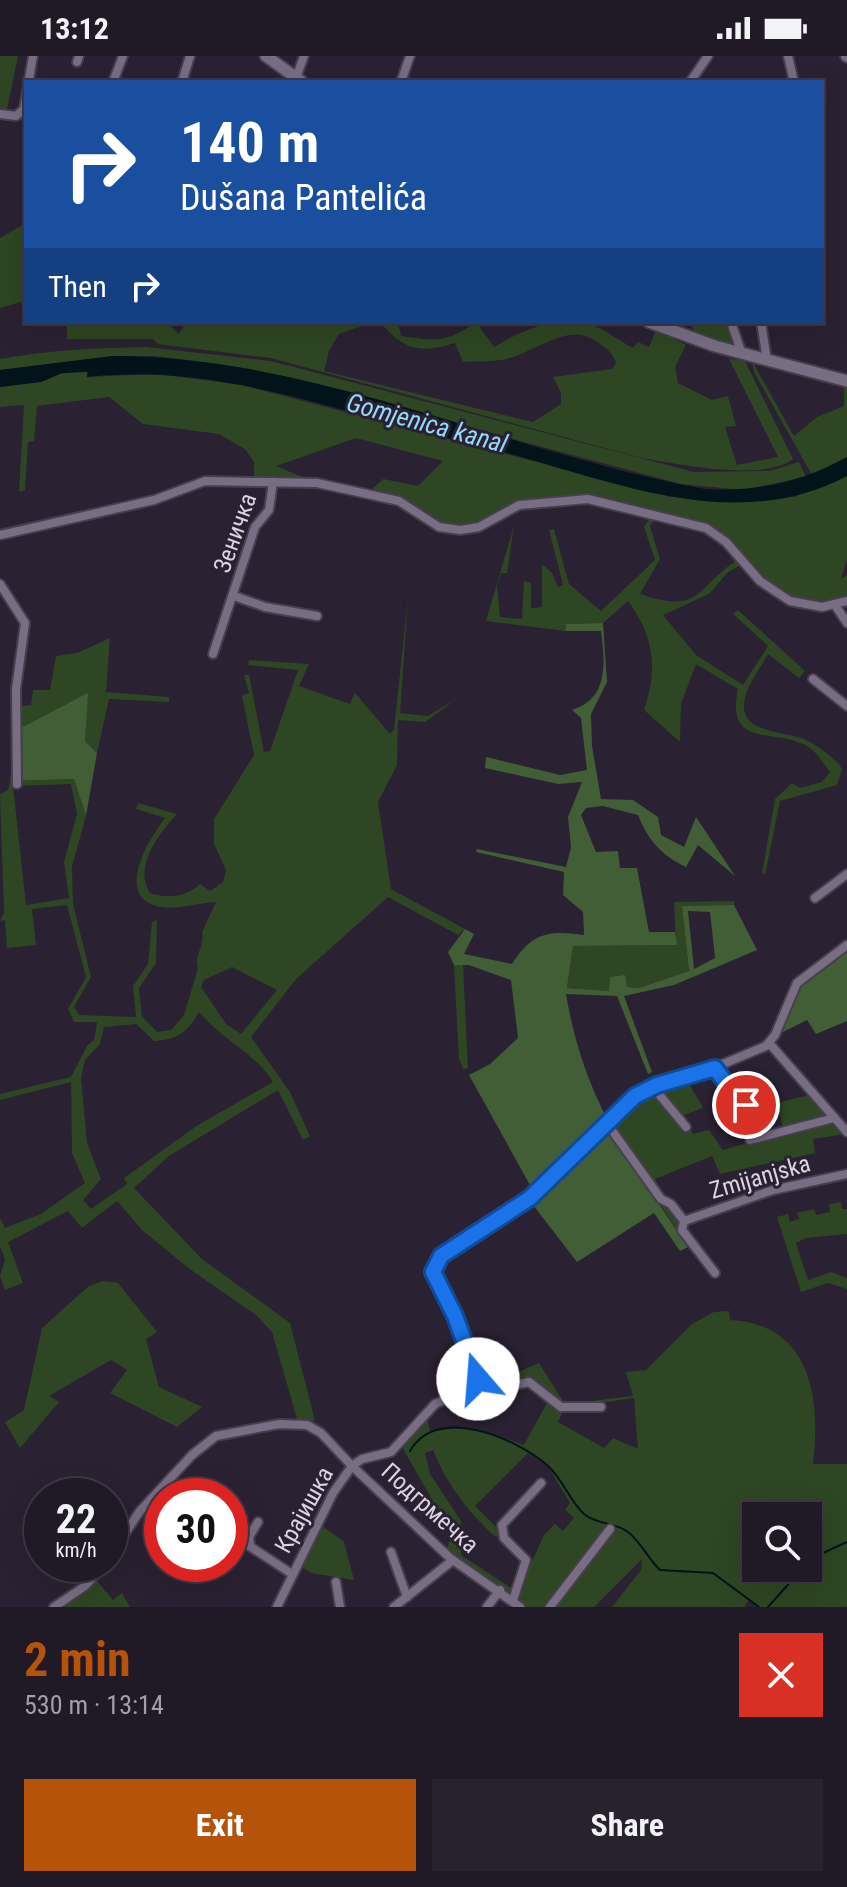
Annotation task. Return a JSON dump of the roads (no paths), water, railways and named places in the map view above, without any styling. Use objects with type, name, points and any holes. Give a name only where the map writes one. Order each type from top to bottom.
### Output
[{"type":"main road","points":[[266,56],[299,80]]},
{"type":"main road","points":[[655,324],[742,354],[847,381]]},
{"type":"street","points":[[29,80],[33,56]]},
{"type":"street","points":[[114,80],[123,56]]},
{"type":"street","points":[[183,80],[190,56]]},
{"type":"street","points":[[299,80],[304,56]]},
{"type":"street","points":[[402,80],[410,56]]},
{"type":"street","points":[[691,80],[708,56]]},
{"type":"street","points":[[788,56],[794,80]]},
{"type":"street","points":[[0,114],[16,116],[24,109]]},
{"type":"street","points":[[732,324],[742,354]]},
{"type":"street","points":[[761,324],[767,360]]},
{"type":"street","points":[[0,535],[154,500],[205,481],[317,483],[399,501],[439,527],[460,530],[479,527],[519,505],[597,501],[706,528],[726,542],[773,592],[804,605],[841,603],[847,623]]},
{"type":"street","name":"Зеничка","points":[[213,654],[255,527],[269,510],[273,482]]},
{"type":"street","points":[[0,584],[25,623],[16,689],[17,784]]},
{"type":"street","name":"Зеничка","points":[[234,596],[265,607],[317,616]]},
{"type":"street","points":[[813,679],[847,706]]},
{"type":"street","points":[[815,898],[847,874]]},
{"type":"street","points":[[477,1385],[474,1362],[435,1278],[434,1265],[451,1249],[530,1198],[635,1096],[653,1087],[715,1068],[769,1043],[797,983],[847,945]]},
{"type":"street","points":[[769,1043],[847,1132]]},
{"type":"street","points":[[715,1068],[739,1101],[746,1105]]},
{"type":"street","points":[[653,1087],[686,1127]]},
{"type":"street","points":[[750,1140],[834,1118]]},
{"type":"street","points":[[606,1122],[661,1199],[671,1204],[684,1221],[682,1230],[715,1273]]},
{"type":"street","name":"Zmijanjska","points":[[684,1221],[773,1190],[847,1174]]},
{"type":"street","points":[[352,1466],[362,1459],[391,1452],[435,1404],[477,1385],[497,1389],[529,1382],[561,1407],[601,1407]]},
{"type":"street","name":"Подгрмечка","points":[[128,1529],[140,1511],[192,1455],[216,1436],[279,1424],[307,1425],[321,1433],[453,1560],[500,1590],[520,1607]]},
{"type":"street","name":"Крајишка","points":[[277,1607],[333,1493],[352,1466]]},
{"type":"street","points":[[513,1600],[526,1560],[504,1538],[502,1525],[541,1483]]},
{"type":"street","name":"Крајишка","points":[[258,1522],[249,1537],[250,1544],[292,1574]]},
{"type":"street","points":[[550,1607],[610,1529]]},
{"type":"street","points":[[391,1552],[407,1597]]},
{"type":"street","points":[[394,1607],[453,1560]]},
{"type":"street","points":[[54,1607],[89,1582]]},
{"type":"street","points":[[336,1582],[340,1607]]},
{"type":"street","points":[[487,1607],[500,1590]]},
{"type":"water","points":[[113,356],[189,360],[263,372],[411,409],[631,473],[705,489],[743,489],[779,484],[847,457],[847,476],[806,493],[763,501],[721,502],[677,498],[316,402],[240,385],[164,375],[87,377],[88,369],[78,366],[41,382],[0,387],[0,370]]},
{"type":"waterway","name":"Gomjenica kanal","points":[[57,370],[93,368]]},
{"type":"waterway","points":[[410,1451],[422,1437],[438,1430],[477,1430],[497,1436],[547,1465],[584,1514],[628,1532],[660,1570],[713,1573],[759,1607]]},
{"type":"waterway","points":[[822,1554],[847,1542]]},
{"type":"waterway","points":[[768,1607],[790,1582]]}]
